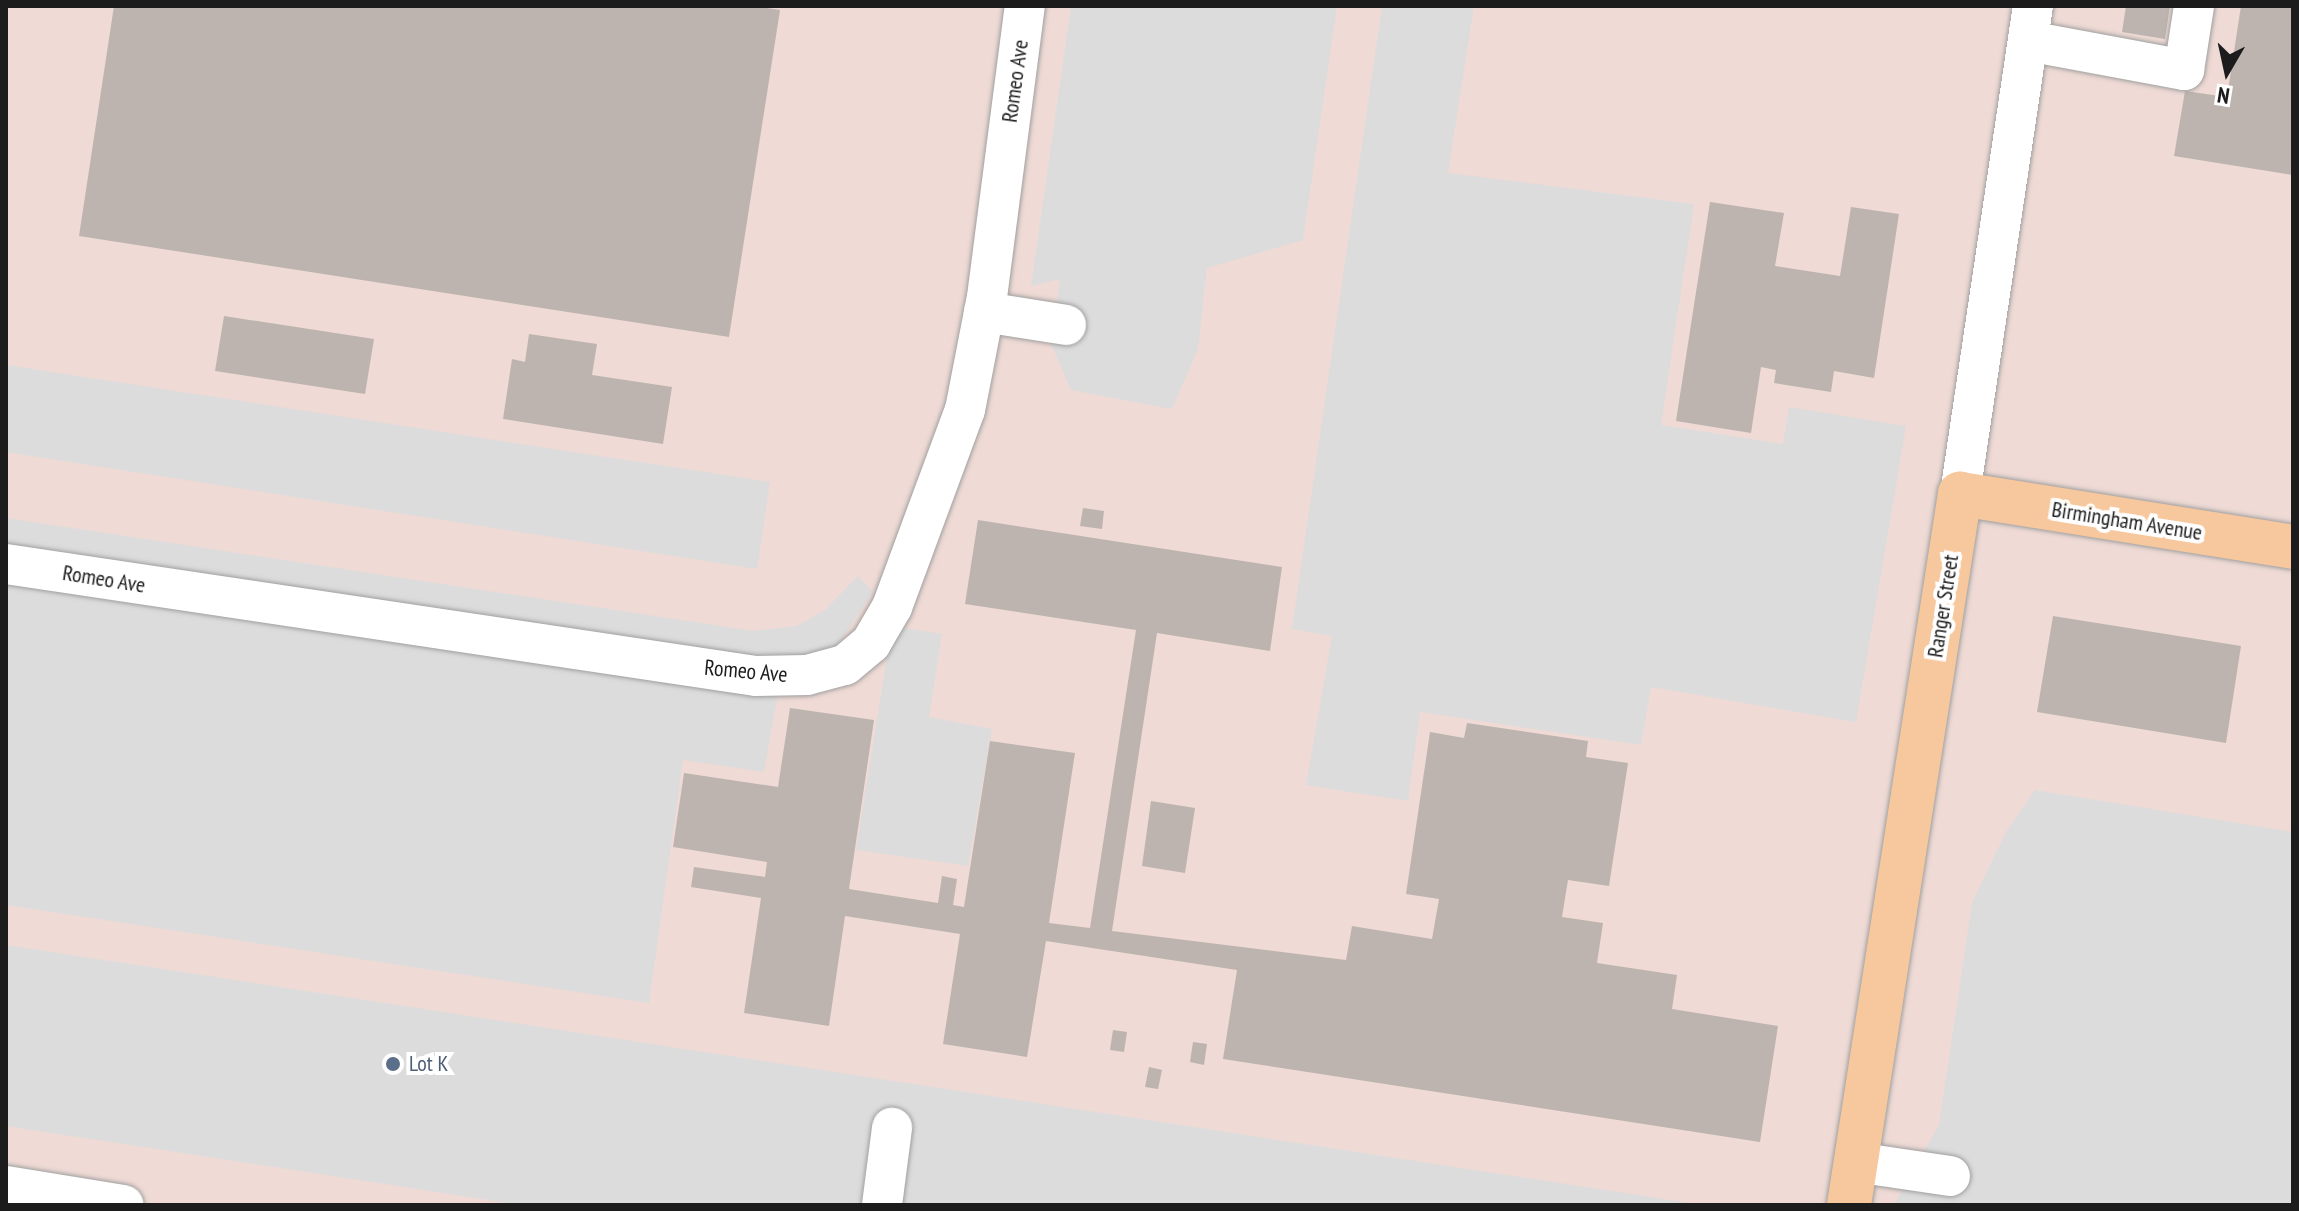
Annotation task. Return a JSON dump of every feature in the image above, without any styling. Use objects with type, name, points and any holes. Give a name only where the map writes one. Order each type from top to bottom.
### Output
[{"type":"main road","name":"Birmingham Avenue","points":[[1960,494],[2293,547]]},
{"type":"main road","name":"Ranger Street","points":[[1849,1205],[1960,494]]},
{"type":"street","name":"Romeo Ave","points":[[6,564],[756,676],[807,675],[845,665],[871,643],[892,607],[965,410],[984,312],[1025,6]]},
{"type":"street","points":[[2030,23],[2184,70],[2194,6]]},
{"type":"street","name":"Ranger Street","points":[[1960,494],[2030,23]]},
{"type":"street","points":[[984,312],[1066,325]]},
{"type":"street","points":[[882,1205],[892,1128]]},
{"type":"street","points":[[1855,1162],[1950,1176]]},
{"type":"street","points":[[6,1186],[123,1205]]},
{"type":"shaded area","points":[[6,6],[2293,6],[2293,1205],[6,1205]]},
{"type":"shaded area","points":[[1071,6],[1337,6],[1303,240],[1207,268],[1198,349],[1172,409],[1071,390],[1051,344],[1060,279],[1031,286]]},
{"type":"shaded area","points":[[1382,6],[1474,6],[1448,173],[1694,204],[1661,425],[1783,444],[1789,407],[1906,426],[1856,722],[1651,687],[1641,745],[1420,712],[1408,801],[1306,785],[1332,636],[1292,629]]},
{"type":"shaded area","points":[[6,365],[770,482],[757,569],[6,452]]},
{"type":"shaded area","points":[[6,518],[754,631],[797,626],[826,609],[858,576],[873,592],[806,692],[778,693],[764,772],[683,760],[649,1003],[6,905]]},
{"type":"shaded area","points":[[892,626],[942,634],[929,717],[992,729],[968,866],[856,850]]},
{"type":"shaded area","points":[[2035,790],[2293,832],[2293,1205],[1894,1205],[1939,1125],[1972,903],[2006,832]]},
{"type":"shaded area","name":"Lot K","points":[[6,945],[1703,1205],[520,1205],[6,1126]]},
{"type":"building","points":[[114,6],[753,6],[780,10],[729,337],[79,236]]},
{"type":"building","points":[[2126,6],[2170,6],[2165,39],[2122,32]]},
{"type":"building","points":[[2241,6],[2293,6],[2293,175],[2174,156],[2185,91],[2227,97]]},
{"type":"building","points":[[1710,202],[1784,213],[1775,266],[1840,276],[1851,207],[1899,214],[1874,378],[1834,371],[1831,392],[1774,383],[1776,370],[1761,367],[1751,433],[1676,421]]},
{"type":"building","points":[[224,316],[374,339],[365,394],[215,371]]},
{"type":"building","points":[[529,334],[597,344],[592,375],[672,387],[663,444],[503,419],[512,359],[525,362]]},
{"type":"building","points":[[1083,508],[1104,511],[1102,529],[1080,526]]},
{"type":"building","points":[[978,520],[1282,567],[1270,651],[1157,633],[1112,931],[1346,960],[1352,926],[1432,939],[1439,899],[1406,894],[1430,732],[1464,738],[1467,723],[1588,741],[1586,757],[1628,763],[1609,886],[1568,880],[1562,917],[1603,923],[1597,963],[1677,975],[1672,1009],[1778,1026],[1760,1142],[1223,1059],[1237,970],[1046,941],[1027,1057],[943,1044],[960,934],[845,916],[829,1026],[744,1013],[761,898],[691,887],[694,867],[765,877],[767,862],[673,847],[684,773],[778,787],[790,708],[874,720],[849,889],[938,903],[942,876],[957,879],[953,905],[964,907],[990,741],[1075,753],[1049,923],[1090,928],[1136,630],[965,604]]},
{"type":"building","points":[[2053,616],[2241,646],[2226,743],[2037,712]]},
{"type":"building","points":[[1151,801],[1195,808],[1185,873],[1142,866]]},
{"type":"building","points":[[1113,1030],[1127,1032],[1124,1052],[1110,1050]]},
{"type":"building","points":[[1193,1042],[1207,1044],[1204,1065],[1190,1062]]},
{"type":"building","points":[[1149,1067],[1162,1070],[1158,1089],[1145,1087]]},
{"type":"place","name":"Lot K","points":[[393,1064]]}]
